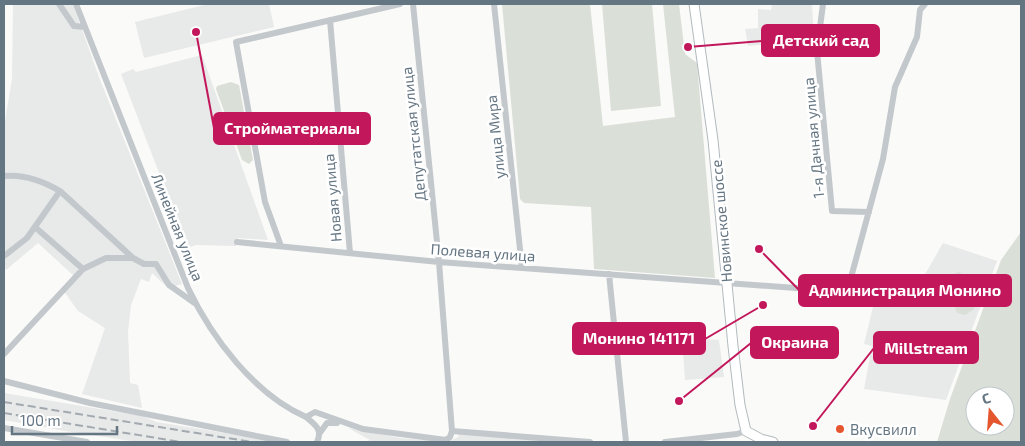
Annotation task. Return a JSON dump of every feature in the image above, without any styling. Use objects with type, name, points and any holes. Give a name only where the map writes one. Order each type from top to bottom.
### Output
[{"type":"main road","name":"Новинское шоссе","points":[[694,4],[713,140],[740,405],[745,433]]},
{"type":"main road","points":[[745,433],[772,442]]},
{"type":"street","points":[[59,4],[74,26],[86,27]]},
{"type":"street","name":"Линейная улица","points":[[76,4],[196,304],[221,342],[242,367],[280,401],[309,416]]},
{"type":"street","points":[[281,246],[264,202],[236,42],[400,4]]},
{"type":"street","name":"Депутатская улица","points":[[413,4],[439,262],[452,430]]},
{"type":"street","name":"улица Мира","points":[[494,4],[522,268]]},
{"type":"street","name":"1-я Дачная улица","points":[[823,4],[818,51],[832,211],[869,212]]},
{"type":"street","points":[[869,212],[884,159],[894,87],[917,37],[920,10],[925,4]]},
{"type":"street","name":"Новая улица","points":[[330,20],[350,253]]},
{"type":"street","points":[[4,176],[30,178],[60,191],[134,258],[144,264],[156,264],[169,285],[196,304]]},
{"type":"street","points":[[4,256],[27,238],[60,191]]},
{"type":"street","name":"Полевая улица","points":[[237,242],[439,262],[609,274],[727,285],[823,290],[846,296],[869,212]]},
{"type":"street","points":[[35,227],[83,269]]},
{"type":"street","points":[[4,354],[83,269],[106,258],[134,258]]},
{"type":"street","points":[[609,274],[626,442]]},
{"type":"street","points":[[4,381],[90,403],[287,442]]},
{"type":"street","points":[[319,434],[309,416],[315,412],[345,424]]},
{"type":"street","points":[[317,442],[319,434],[327,423],[345,424],[435,440],[450,438],[452,430],[590,442]]},
{"type":"street","points":[[4,428],[87,442]]},
{"type":"street","points":[[665,442],[745,433]]},
{"type":"shaded area","points":[[73,4],[99,77],[182,284],[168,288],[152,273],[149,282],[141,279],[131,305],[128,332],[130,383],[138,385],[142,408],[82,394],[105,328],[78,311],[63,290],[74,276],[38,243],[6,270],[4,267],[4,127],[12,79],[13,5]]},
{"type":"shaded area","points":[[208,4],[269,4],[274,27],[144,58],[135,22]]},
{"type":"shaded area","points":[[502,4],[590,4],[603,126],[675,117],[663,4],[679,4],[685,54],[697,63],[715,278],[594,269],[591,207],[524,203],[520,199]]},
{"type":"shaded area","points":[[602,4],[652,4],[661,106],[611,111]]},
{"type":"shaded area","points":[[772,4],[812,4],[814,40],[748,46],[745,29],[758,28],[758,9],[771,10]]},
{"type":"shaded area","points":[[202,55],[268,240],[238,238],[236,246],[196,245],[188,248],[121,74],[133,69],[136,72]]},
{"type":"shaded area","points":[[231,82],[239,85],[253,160],[249,164],[242,160],[216,89],[217,86]]},
{"type":"shaded area","points":[[1021,232],[1021,442],[937,442],[950,399],[1001,260]]},
{"type":"shaded area","points":[[943,243],[997,261],[946,400],[864,389],[872,346],[864,344],[874,303],[916,290]]},
{"type":"shaded area","points":[[959,272],[967,277],[974,300],[974,309],[965,315],[957,313],[946,282],[949,276]]},
{"type":"shaded area","points":[[682,338],[719,340],[724,377],[685,380]]},
{"type":"shaded area","points":[[4,393],[142,416],[157,422],[280,442],[138,442],[65,431],[4,420]]},
{"type":"shaded area","points":[[348,428],[400,438],[448,442],[363,442],[370,440]]},
{"type":"shaded area","points":[[460,432],[564,442],[448,442],[458,437]]},
{"type":"railway","points":[[4,402],[252,442]]},
{"type":"railway","points":[[4,413],[181,442]]},
{"type":"place","name":"Стройматериалы","points":[[196,32]]},
{"type":"place","name":"Детский сад","points":[[688,47]]},
{"type":"place","name":"Администрация Монино","points":[[759,249]]},
{"type":"place","name":"Монино 141171","points":[[763,305]]},
{"type":"place","name":"Окраина","points":[[679,401]]},
{"type":"place","name":"Millstream","points":[[813,426]]},
{"type":"place","name":"Вкусвилл","points":[[840,429]]}]
